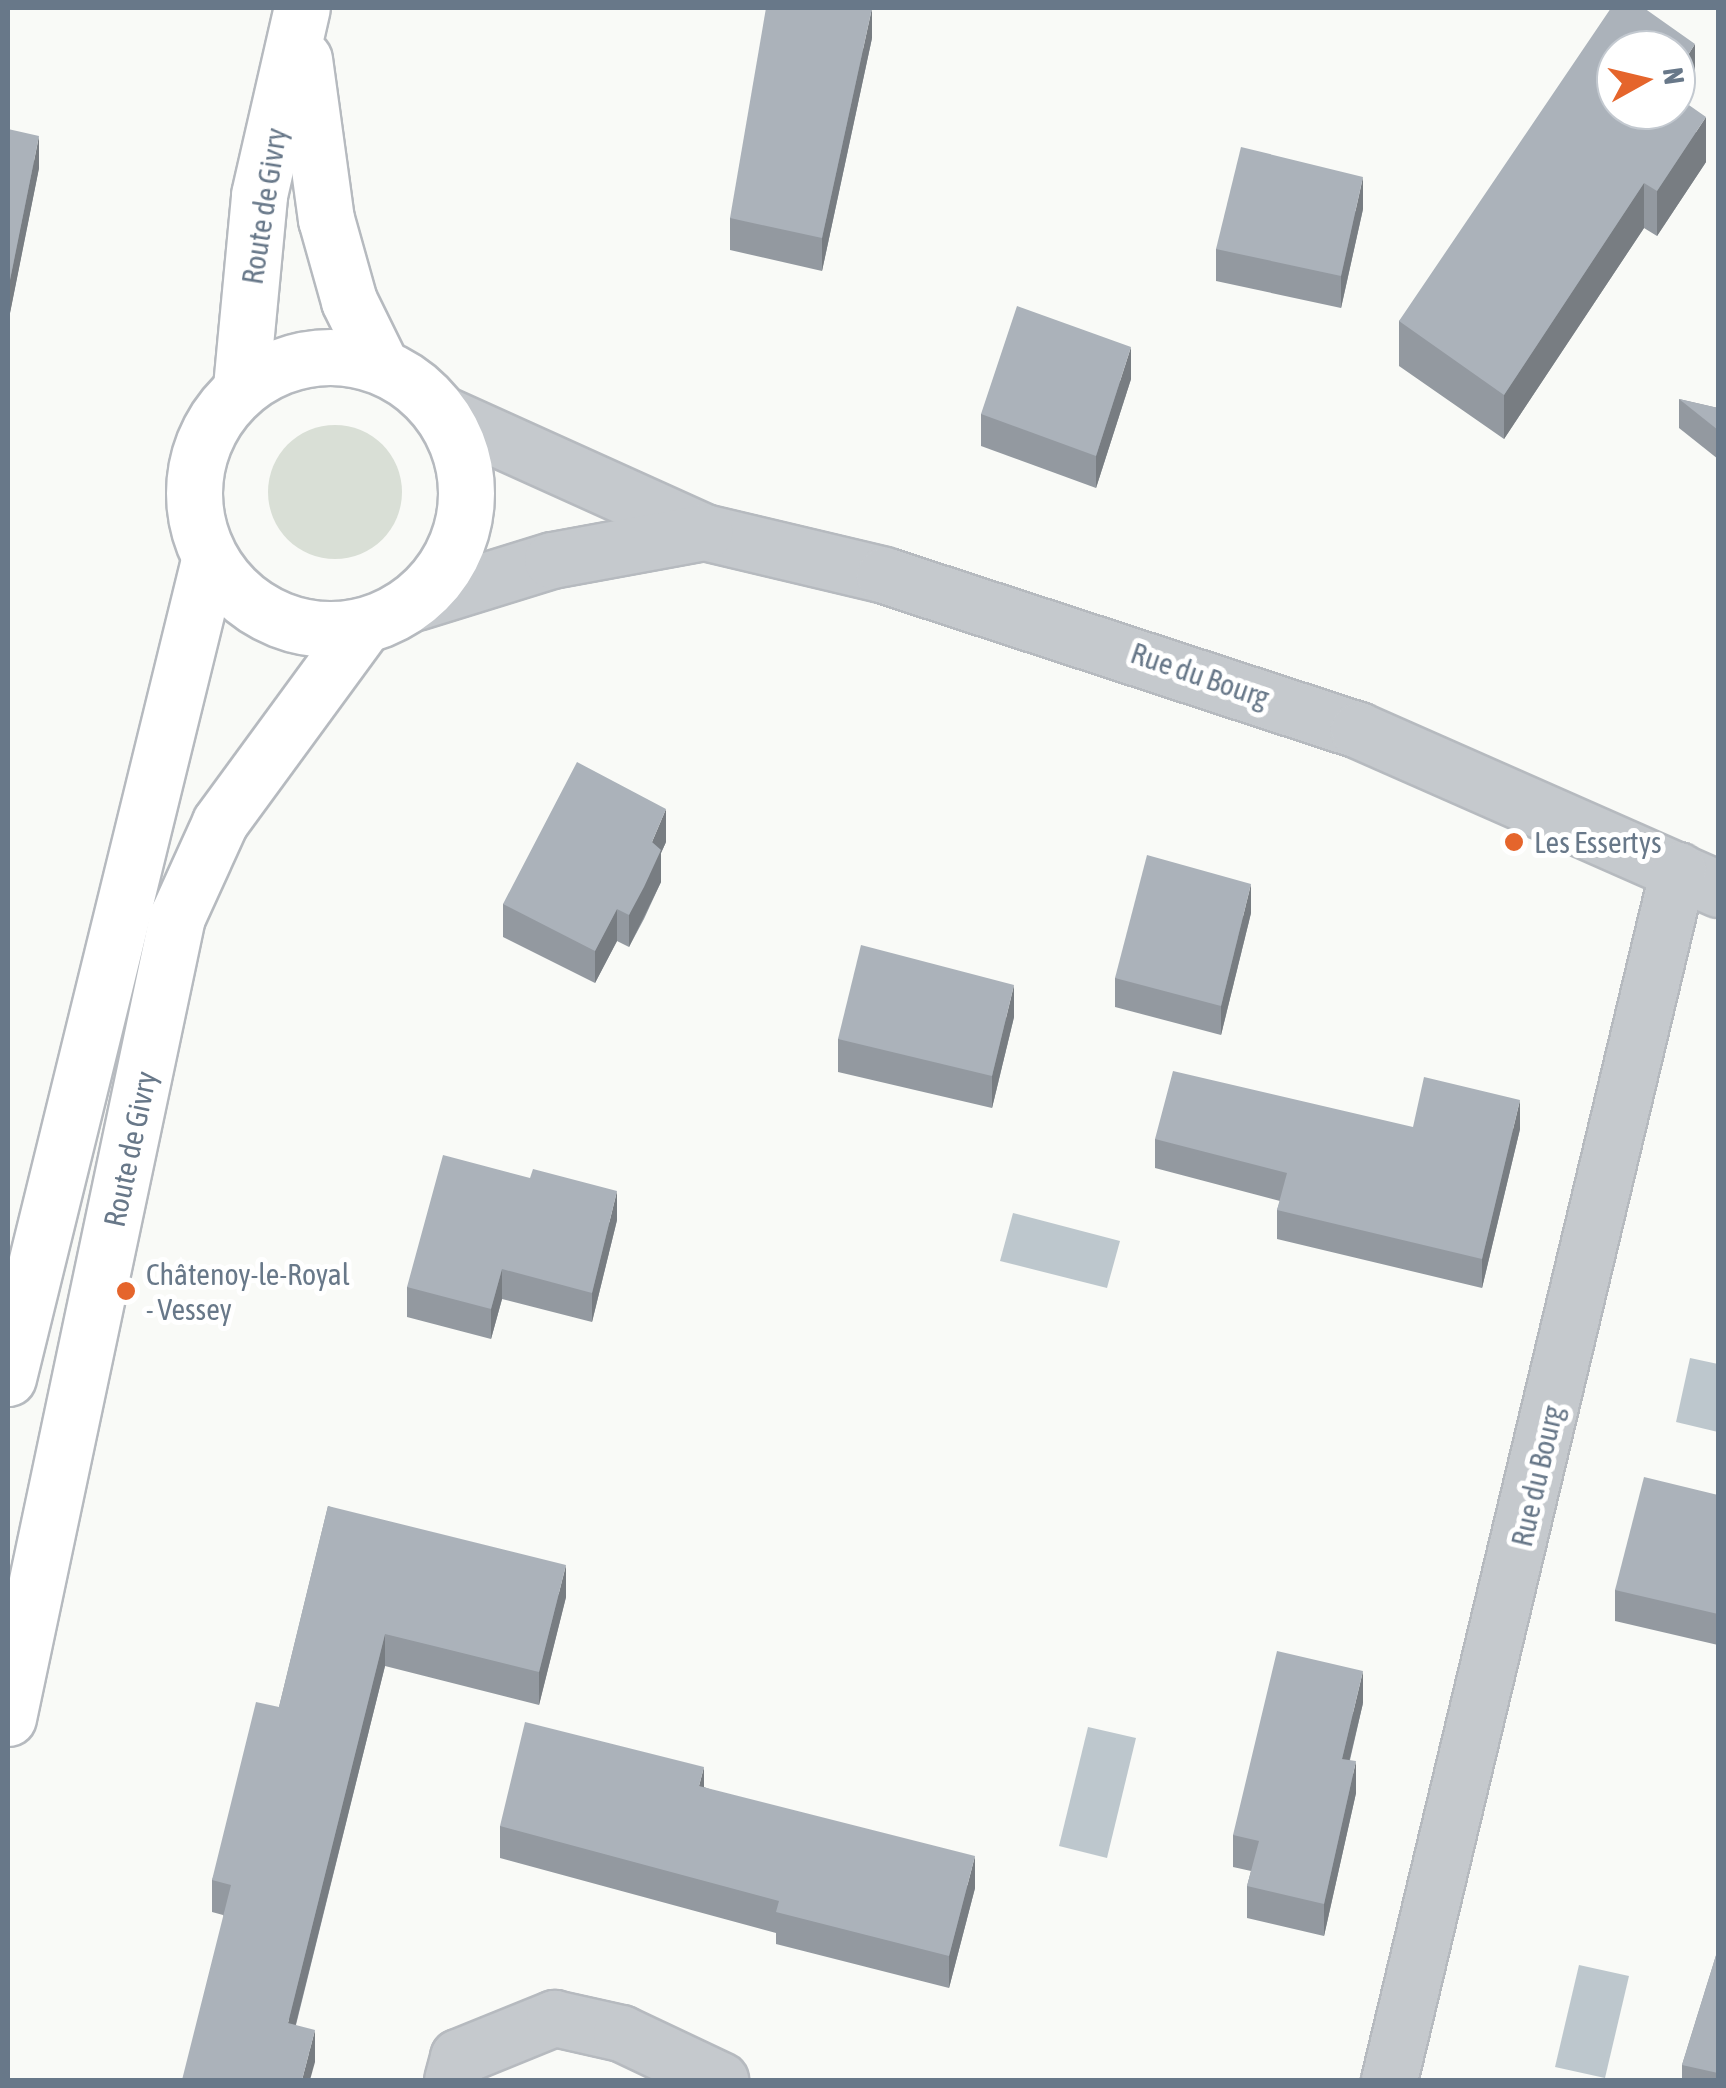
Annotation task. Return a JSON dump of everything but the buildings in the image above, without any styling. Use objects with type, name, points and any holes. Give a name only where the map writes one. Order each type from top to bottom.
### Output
[{"type":"main road","name":"Route de Givry","points":[[301,17],[326,219],[349,301],[380,364]]},
{"type":"main road","name":"Route de Givry","points":[[241,387],[260,195],[301,17]]},
{"type":"main road","points":[[330,355],[380,364],[444,414],[467,476],[460,540],[416,602],[362,628],[298,628],[256,610],[208,560],[192,504],[204,437],[241,387],[271,368],[330,355]]},
{"type":"main road","name":"Route de Givry","points":[[8,1378],[208,560]]},
{"type":"main road","name":"Route de Givry","points":[[10,1691],[177,917],[220,822],[362,628]]},
{"type":"street","name":"Rue du Bourg","points":[[444,414],[704,532],[884,575],[1184,667],[1358,730],[1698,880],[1389,2080]]},
{"type":"street","name":"Rue du Bourg","points":[[416,602],[552,560],[704,532]]},
{"type":"street","points":[[452,2080],[458,2057],[554,2018],[621,2033],[720,2080]]},
{"type":"shaded area","points":[[335,425],[360,430],[382,445],[397,467],[402,492],[397,517],[382,539],[360,554],[335,559],[310,554],[288,539],[273,517],[268,492],[273,467],[288,445],[310,430]]},
{"type":"shaded area","points":[[1013,1213],[1120,1241],[1107,1288],[1000,1261]]},
{"type":"shaded area","points":[[1690,1358],[1718,1364],[1718,1432],[1676,1422]]},
{"type":"shaded area","points":[[1088,1727],[1136,1738],[1107,1858],[1059,1846]]},
{"type":"shaded area","points":[[1579,1965],[1629,1976],[1605,2078],[1555,2067]]},
{"type":"place","name":"Les Essertys","points":[[1514,842]]},
{"type":"place","name":"Châtenoy-le-Royal - Vessey","points":[[126,1291]]}]
